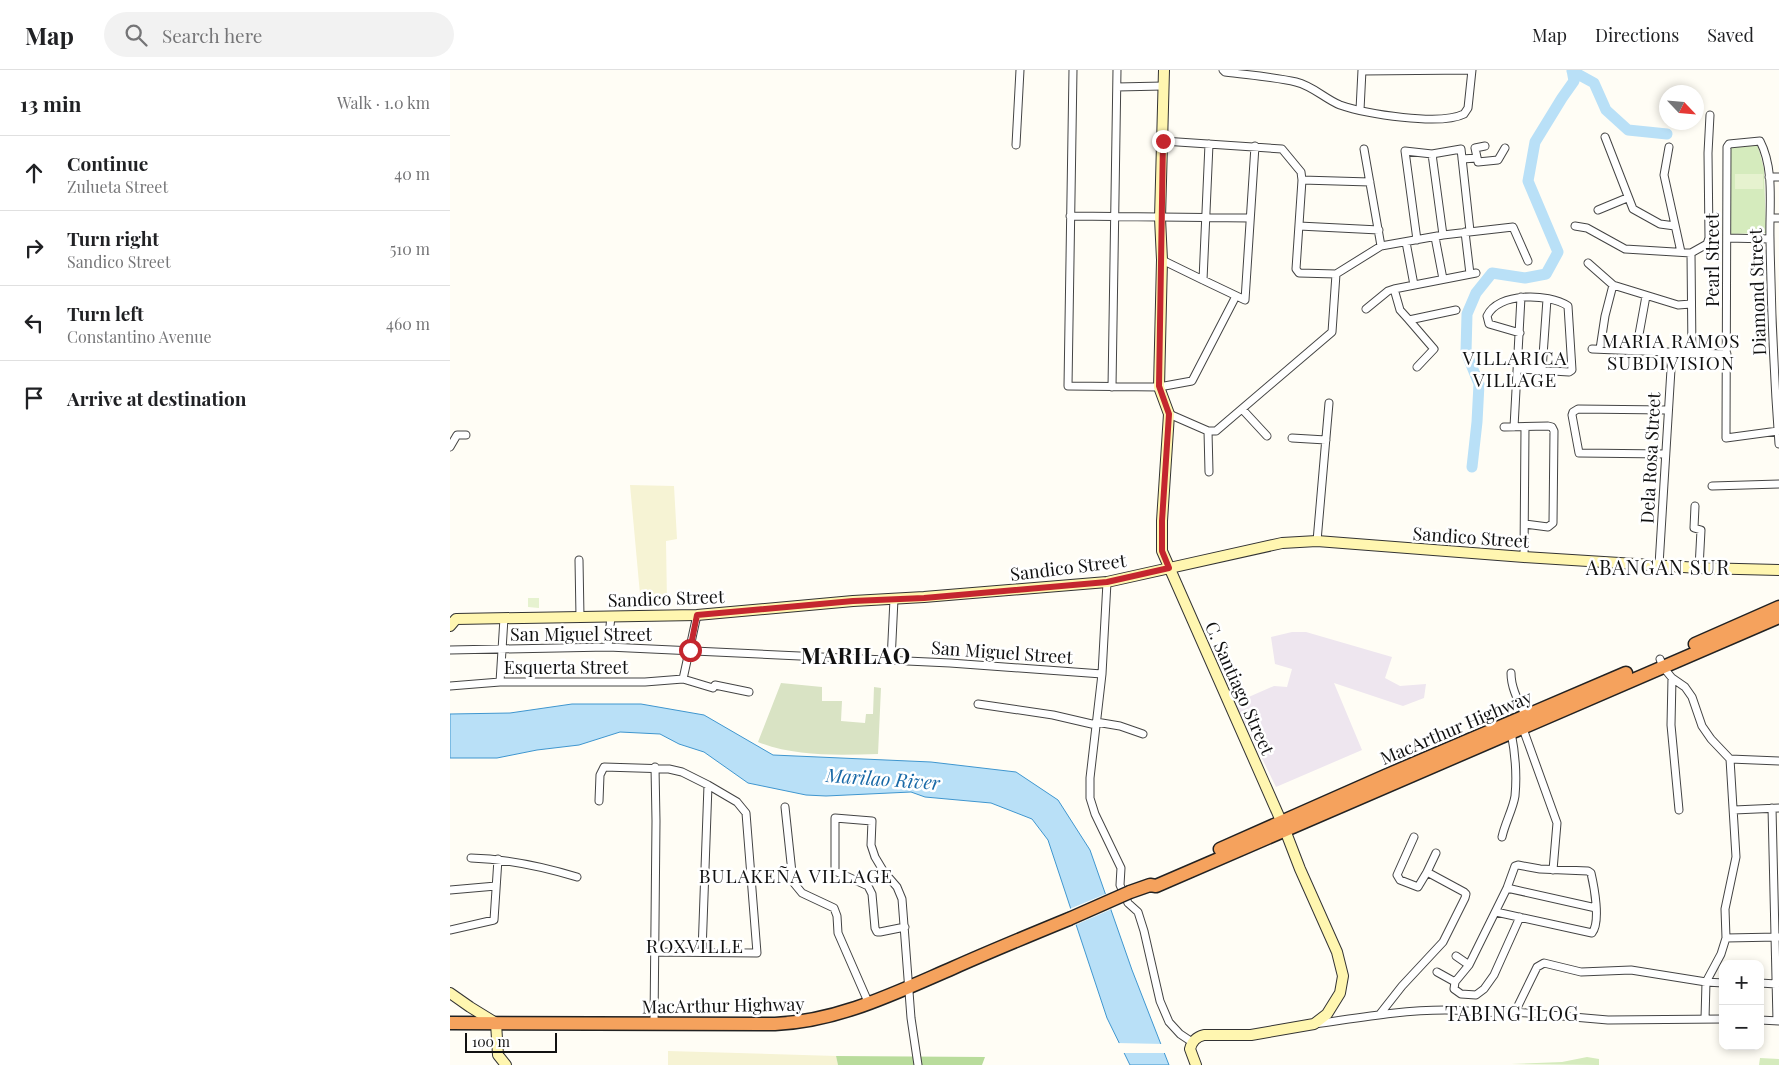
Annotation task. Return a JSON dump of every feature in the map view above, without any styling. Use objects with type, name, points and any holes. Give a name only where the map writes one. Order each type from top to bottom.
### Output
[{"type":"highway","name":"MacArthur Highway","points":[[1661,663],[1779,607]]},
{"type":"highway","name":"MacArthur Highway","points":[[450,1023],[793,1023],[827,1018],[909,987],[1130,892],[1150,885],[1156,886],[1283,826],[1520,723],[1661,663],[1779,617]]},
{"type":"main road","points":[[1164,70],[1160,218],[1162,260],[1159,386],[1169,414]]},
{"type":"main road","name":"C. Santiago Street","points":[[1169,414],[1162,521],[1162,551],[1283,826],[1337,952],[1342,970],[1342,982],[1334,1004],[1327,1014],[1314,1024]]},
{"type":"main road","name":"Sandico Street","points":[[452,621],[504,618],[697,615],[1107,582],[1282,542],[1318,541],[1524,557],[1699,568],[1779,570]]},
{"type":"main road","points":[[450,993],[496,1023],[498,1055],[506,1065]]},
{"type":"main road","points":[[1196,1065],[1190,1050],[1192,1042],[1198,1037],[1204,1035],[1250,1035],[1314,1024]]},
{"type":"street","points":[[1016,145],[1020,70]]},
{"type":"street","points":[[1073,70],[1068,386],[1112,388],[1159,386],[1193,380],[1236,296]]},
{"type":"street","points":[[1112,388],[1117,70]]},
{"type":"street","points":[[1223,70],[1224,72],[1260,74],[1297,82],[1312,88],[1339,104],[1360,110],[1421,120],[1461,116],[1467,112],[1472,70],[1362,71],[1360,110]]},
{"type":"street","points":[[1116,87],[1163,86]]},
{"type":"street","points":[[1575,226],[1587,228],[1625,249],[1692,253],[1707,244],[1709,238],[1708,153],[1710,116]]},
{"type":"street","points":[[1605,137],[1627,198],[1633,209],[1660,224],[1675,226]]},
{"type":"street","points":[[1163,141],[1282,149],[1301,172],[1296,271],[1299,273],[1336,274],[1381,246],[1443,235],[1513,227],[1528,261]]},
{"type":"street","name":"Diamond Street","points":[[1760,142],[1766,153],[1769,177],[1779,444]]},
{"type":"street","name":"Pearl Street","points":[[1760,142],[1727,145],[1726,438],[1778,431]]},
{"type":"street","points":[[1203,280],[1209,144]]},
{"type":"street","points":[[1162,260],[1245,300],[1256,146]]},
{"type":"street","points":[[1485,146],[1475,148],[1478,162],[1498,160],[1505,148]]},
{"type":"street","points":[[1669,147],[1664,175],[1681,252]]},
{"type":"street","points":[[1364,148],[1381,246]]},
{"type":"street","points":[[1366,309],[1388,291],[1394,289],[1473,274],[1460,149],[1432,154],[1405,152],[1417,240]]},
{"type":"street","points":[[1432,154],[1443,235]]},
{"type":"street","points":[[1462,160],[1477,158]]},
{"type":"street","points":[[1769,177],[1779,177]]},
{"type":"street","points":[[1302,180],[1370,182]]},
{"type":"street","points":[[1598,210],[1627,198]]},
{"type":"street","points":[[1070,216],[1250,218]]},
{"type":"street","points":[[1770,218],[1779,218]]},
{"type":"street","points":[[1299,226],[1379,230]]},
{"type":"street","points":[[1435,237],[1442,279]]},
{"type":"street","points":[[1727,238],[1770,238]]},
{"type":"street","points":[[1406,242],[1414,285]]},
{"type":"street","points":[[1692,253],[1692,353]]},
{"type":"street","points":[[1588,262],[1613,285],[1678,304],[1691,304]]},
{"type":"street","points":[[1169,414],[1208,431],[1216,431],[1332,332],[1336,274]]},
{"type":"street","points":[[1600,350],[1605,316],[1613,285]]},
{"type":"street","points":[[1394,289],[1400,310],[1434,349],[1417,367]]},
{"type":"street","points":[[1636,351],[1646,296]]},
{"type":"street","points":[[1514,427],[1519,369],[1521,297]]},
{"type":"street","points":[[1519,369],[1569,372],[1573,368],[1568,306],[1547,299],[1521,297],[1498,304],[1487,316],[1489,324],[1520,333]]},
{"type":"street","points":[[1542,370],[1547,299]]},
{"type":"street","points":[[1410,320],[1456,310]]},
{"type":"street","points":[[1592,349],[1727,354]]},
{"type":"street","name":"Dela Rosa Street","points":[[1659,565],[1667,410],[1672,353]]},
{"type":"street","points":[[1318,541],[1329,403]]},
{"type":"street","points":[[1242,409],[1267,436]]},
{"type":"street","points":[[1665,454],[1580,453],[1572,415],[1578,409],[1667,410]]},
{"type":"street","points":[[1504,427],[1548,426],[1552,427],[1554,431],[1553,523],[1548,528],[1525,524]]},
{"type":"street","points":[[1524,557],[1525,427]]},
{"type":"street","points":[[1208,431],[1209,472]]},
{"type":"street","points":[[450,447],[457,434],[466,435]]},
{"type":"street","points":[[1292,438],[1326,440]]},
{"type":"street","points":[[1712,486],[1779,484]]},
{"type":"street","points":[[1694,506],[1694,528],[1701,530],[1699,568]]},
{"type":"street","points":[[579,560],[580,617]]},
{"type":"street","points":[[1107,582],[1102,674],[1090,778],[1090,798],[1095,814],[1121,868],[1120,885],[1128,903],[1138,912],[1160,1001],[1169,1022],[1180,1034],[1192,1042]]},
{"type":"street","points":[[891,661],[894,599]]},
{"type":"street","points":[[697,615],[683,679],[713,688],[714,685],[749,692]]},
{"type":"street","points":[[608,646],[611,616]]},
{"type":"street","points":[[500,682],[504,618]]},
{"type":"street","name":"San Miguel Street","points":[[450,650],[608,646],[950,663],[1102,674]]},
{"type":"street","points":[[1661,663],[1672,678],[1685,687],[1692,696],[1702,726],[1711,739],[1730,759],[1736,857],[1726,909],[1726,938],[1721,954],[1706,982],[1705,1019]]},
{"type":"street","points":[[1511,673],[1520,723],[1557,823],[1553,870]]},
{"type":"street","points":[[1672,678],[1671,725],[1679,810]]},
{"type":"street","name":"Esquerta Street","points":[[450,686],[500,682],[645,682],[683,679]]},
{"type":"street","points":[[978,704],[1053,715],[1096,724],[1120,726],[1143,734]]},
{"type":"street","points":[[1502,837],[1504,825],[1515,796],[1514,755],[1520,723]]},
{"type":"street","points":[[1730,759],[1779,761]]},
{"type":"street","points":[[599,801],[600,775],[604,767],[654,767],[682,772],[737,802],[746,813],[757,953],[655,952]]},
{"type":"street","points":[[654,767],[656,822],[654,1024]]},
{"type":"street","points":[[702,952],[708,785]]},
{"type":"street","points":[[785,807],[793,882],[802,893],[831,905],[837,912],[838,933],[868,1004]]},
{"type":"street","points":[[1734,810],[1775,808],[1778,1021],[1764,1020]]},
{"type":"street","points":[[906,927],[877,932],[872,894],[868,886],[835,871],[835,818],[872,821],[871,845],[875,857],[884,872],[897,887],[902,899],[906,927],[910,1018],[918,1065]]},
{"type":"street","points":[[1414,837],[1398,875],[1400,880],[1418,887],[1436,853]]},
{"type":"street","points":[[471,858],[498,859],[552,869],[577,877]]},
{"type":"street","points":[[450,930],[494,920],[498,859]]},
{"type":"street","points":[[1496,912],[1520,917],[1592,933],[1595,930],[1596,908],[1591,873],[1588,871],[1553,870],[1517,865],[1469,965],[1455,982],[1454,989],[1461,994],[1476,995],[1484,989],[1494,975],[1520,917]]},
{"type":"street","points":[[1380,1014],[1402,986],[1443,942],[1465,898],[1466,894],[1464,892],[1427,872]]},
{"type":"street","points":[[450,890],[496,886]]},
{"type":"street","points":[[1507,888],[1596,908]]},
{"type":"street","points":[[1726,938],[1777,937]]},
{"type":"street","points":[[1456,956],[1469,965]]},
{"type":"street","points":[[1515,1012],[1532,975],[1540,964],[1544,963],[1581,972],[1631,970],[1719,983]]},
{"type":"street","points":[[1437,972],[1455,982]]},
{"type":"street","points":[[1764,983],[1776,984]]},
{"type":"street","points":[[1314,1024],[1380,1014],[1444,1010],[1515,1012],[1608,1020],[1719,1019]]},
{"type":"shaded area","points":[[630,485],[674,486],[677,539],[666,541],[667,602],[641,605]]},
{"type":"shaded area","points":[[1292,632],[1306,632],[1392,657],[1385,678],[1400,686],[1426,684],[1424,698],[1403,706],[1334,683],[1362,750],[1276,787],[1235,703],[1274,686],[1287,687],[1292,669],[1275,664],[1271,637]]},
{"type":"shaded area","points":[[668,1051],[836,1056],[838,1065],[668,1065]]},
{"type":"green space","points":[[1757,142],[1764,169],[1766,233],[1730,234],[1729,146]]},
{"type":"green space","points":[[1735,174],[1763,174],[1763,189],[1735,189]]},
{"type":"green space","points":[[528,598],[539,598],[539,608],[528,607]]},
{"type":"green space","points":[[781,683],[822,687],[822,701],[842,701],[841,721],[865,723],[866,714],[873,714],[874,687],[881,688],[878,754],[832,755],[802,753],[758,742]]},
{"type":"green space","points":[[836,1056],[985,1057],[982,1065],[838,1065]]},
{"type":"green space","points":[[1587,1057],[1599,1059],[1599,1065],[1511,1064],[1562,1062]]},
{"type":"green space","points":[[1760,1058],[1779,1059],[1779,1065],[1759,1065]]},
{"type":"water","name":"Marilao River","points":[[572,704],[641,704],[704,715],[773,755],[931,762],[1016,772],[1058,800],[1090,850],[1132,970],[1169,1065],[1130,1065],[1107,1018],[1048,840],[1032,819],[991,803],[925,797],[911,792],[826,796],[806,795],[748,783],[704,752],[679,744],[660,734],[620,732],[579,745],[537,750],[497,758],[450,758],[450,714],[510,713]]},
{"type":"pier","points":[[1108,893],[1114,908],[1073,926],[1067,910]]},
{"type":"pier","points":[[1116,1043],[1164,1044],[1167,1053],[1120,1053]]},
{"type":"waterway","points":[[1472,467],[1479,384],[1466,352],[1467,314],[1476,293],[1492,273],[1525,278],[1546,274],[1558,252],[1528,181],[1535,142],[1574,81],[1572,70]]},
{"type":"waterway","points":[[1572,71],[1594,83],[1606,110],[1628,130],[1667,134]]},
{"type":"district","name":"MARIA RAMOS SUBDIVISION","points":[[1671,351]]},
{"type":"district","name":"VILLARICA VILLAGE","points":[[1515,368]]},
{"type":"district","name":"ABANGAN SUR","points":[[1658,566]]},
{"type":"district","name":"MARILAO","points":[[856,655]]},
{"type":"district","name":"BULAKEÑA VILLAGE","points":[[796,875]]},
{"type":"district","name":"ROXVILLE","points":[[695,945]]},
{"type":"district","name":"TABING ILOG","points":[[1512,1012]]},
{"type":"route","points":[[690,650],[697,615],[1107,582],[1169,568],[1162,551],[1162,521],[1169,414],[1159,386],[1162,260],[1160,218],[1163,141]]}]
